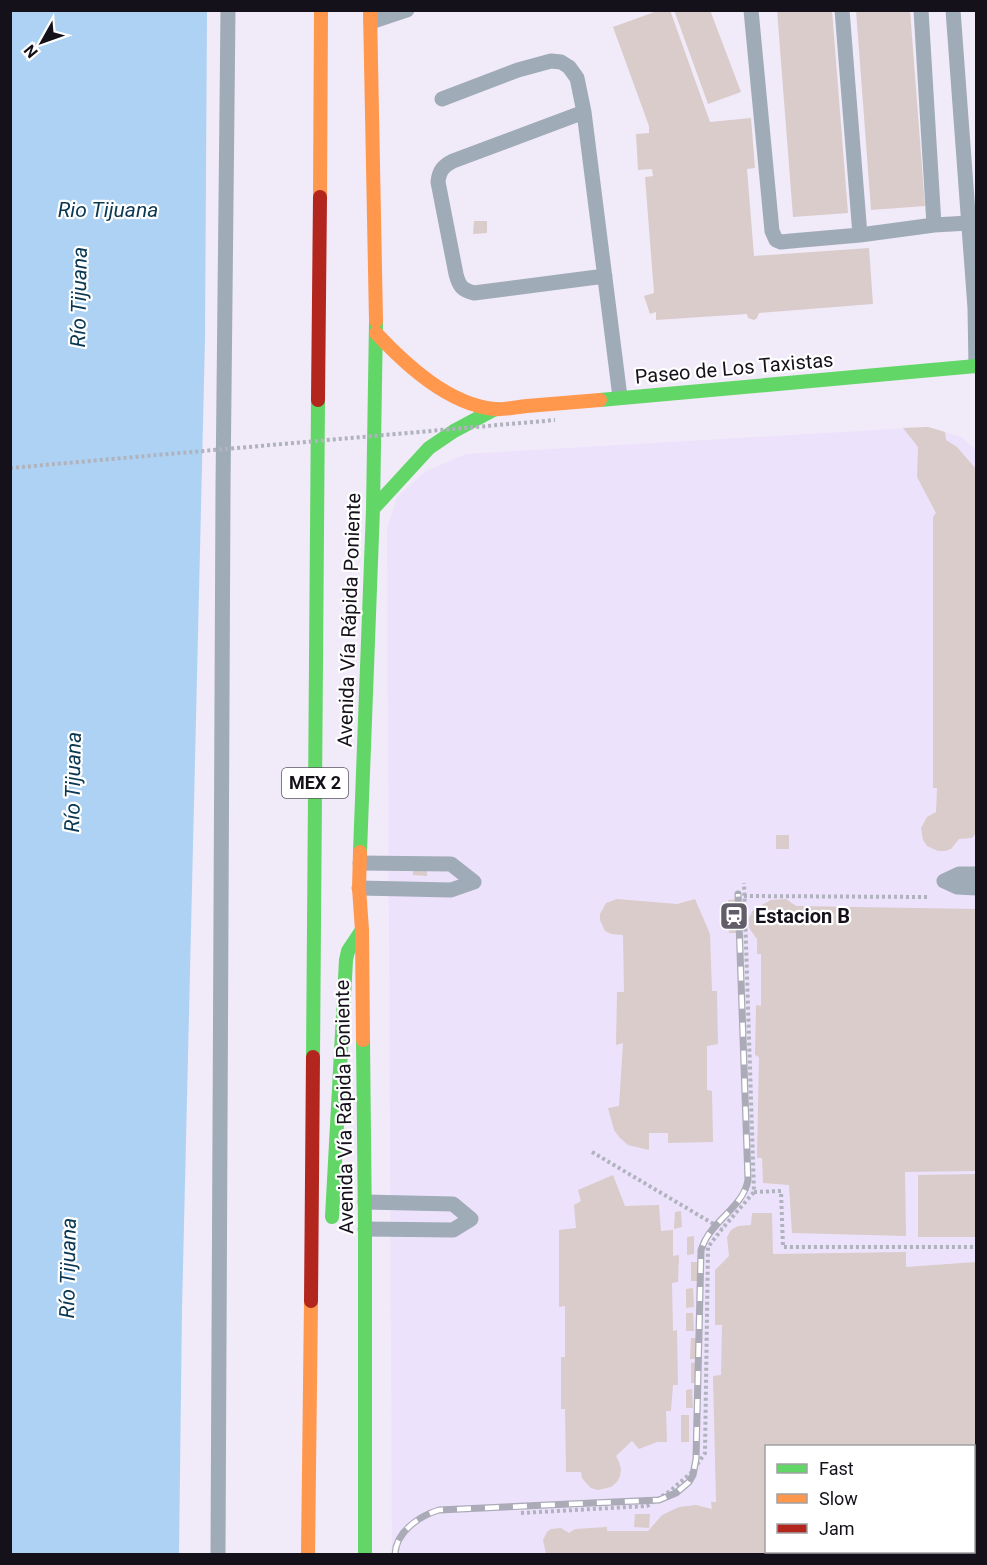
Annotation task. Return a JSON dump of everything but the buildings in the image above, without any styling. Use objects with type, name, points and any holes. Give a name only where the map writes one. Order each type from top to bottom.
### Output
[{"type":"main road","name":"Avenida Vía Rápida Poniente","points":[[308,1554],[321,10]]},
{"type":"main road","name":"Avenida Vía Rápida Poniente","points":[[365,1554],[365,1202],[362,930],[359,888],[373,508],[376,333],[370,16]]},
{"type":"main road","name":"Paseo de Los Taxistas","points":[[376,333],[399,358],[428,381],[463,401],[495,409],[976,366]]},
{"type":"main road","name":"Paseo de Los Taxistas","points":[[373,508],[429,448],[454,431],[495,409]]},
{"type":"main road","points":[[331,1230],[346,960],[348,951],[362,930]]},
{"type":"main road","points":[[309,1331],[326,1306]]},
{"type":"lane","points":[[218,1554],[223,500],[228,10]]},
{"type":"lane","points":[[370,16],[407,10]]},
{"type":"lane","points":[[750,10],[772,231],[776,240],[781,242],[969,223]]},
{"type":"lane","points":[[842,10],[860,235]]},
{"type":"lane","points":[[921,10],[934,225]]},
{"type":"lane","points":[[953,10],[975,308],[976,366]]},
{"type":"lane","points":[[442,99],[518,70],[551,61],[561,62],[569,67],[577,78],[584,111],[620,397]]},
{"type":"lane","points":[[584,111],[453,161],[439,172],[438,182],[458,284],[464,291],[474,292],[605,276]]},
{"type":"lane","points":[[359,888],[451,890],[474,882],[451,864],[360,863]]},
{"type":"lane","points":[[976,874],[959,874],[944,881],[957,887],[976,888]]},
{"type":"lane","points":[[365,1202],[453,1203],[471,1219],[453,1230],[365,1229]]},
{"type":"path","points":[[10,468],[555,420]]},
{"type":"path","points":[[521,1512],[647,1506],[670,1491],[692,1472],[705,1453],[708,1247],[754,1192],[744,883]]},
{"type":"path","points":[[744,896],[930,897]]},
{"type":"path","points":[[592,1152],[722,1229]]},
{"type":"path","points":[[754,1192],[781,1191],[783,1247],[976,1247]]},
{"type":"shaded area","points":[[928,427],[961,437],[976,450],[976,1554],[392,1554],[387,529],[397,497],[426,471],[466,454]]},
{"type":"water","name":"Rio Tijuana","points":[[11,10],[207,11],[205,339],[182,1309],[179,1554],[11,1554]]},
{"type":"railway","points":[[395,1554],[396,1546],[404,1532],[424,1516],[439,1510],[659,1500],[676,1493],[689,1482],[693,1475],[696,1459],[701,1250],[712,1230],[742,1196],[748,1180],[738,894]]},
{"type":"traffic: fast","points":[[360,852],[373,509],[376,321]]},
{"type":"traffic: fast","points":[[600,400],[976,366]]},
{"type":"traffic: fast","points":[[313,1057],[318,400]]},
{"type":"traffic: fast","points":[[373,509],[429,448],[454,431],[495,409]]},
{"type":"traffic: fast","points":[[332,1217],[346,960],[348,951],[362,930]]},
{"type":"traffic: fast","points":[[363,1040],[365,1554]]},
{"type":"traffic: slow","points":[[320,197],[321,10]]},
{"type":"traffic: slow","points":[[370,10],[376,321]]},
{"type":"traffic: slow","points":[[376,333],[414,370],[429,381],[460,400],[477,406],[502,409],[600,400]]},
{"type":"traffic: slow","points":[[360,852],[363,1040]]},
{"type":"traffic: slow","points":[[308,1554],[311,1301]]},
{"type":"traffic: jam","points":[[318,400],[320,197]]},
{"type":"traffic: jam","points":[[311,1301],[313,1057]]},
{"type":"place","name":"Estacion B","points":[[734,916]]},
{"type":"water label","name":"Río Tijuana","points":[[79,297]]},
{"type":"water label","name":"Río Tijuana","points":[[73,782]]},
{"type":"water label","name":"Río Tijuana","points":[[68,1268]]}]
